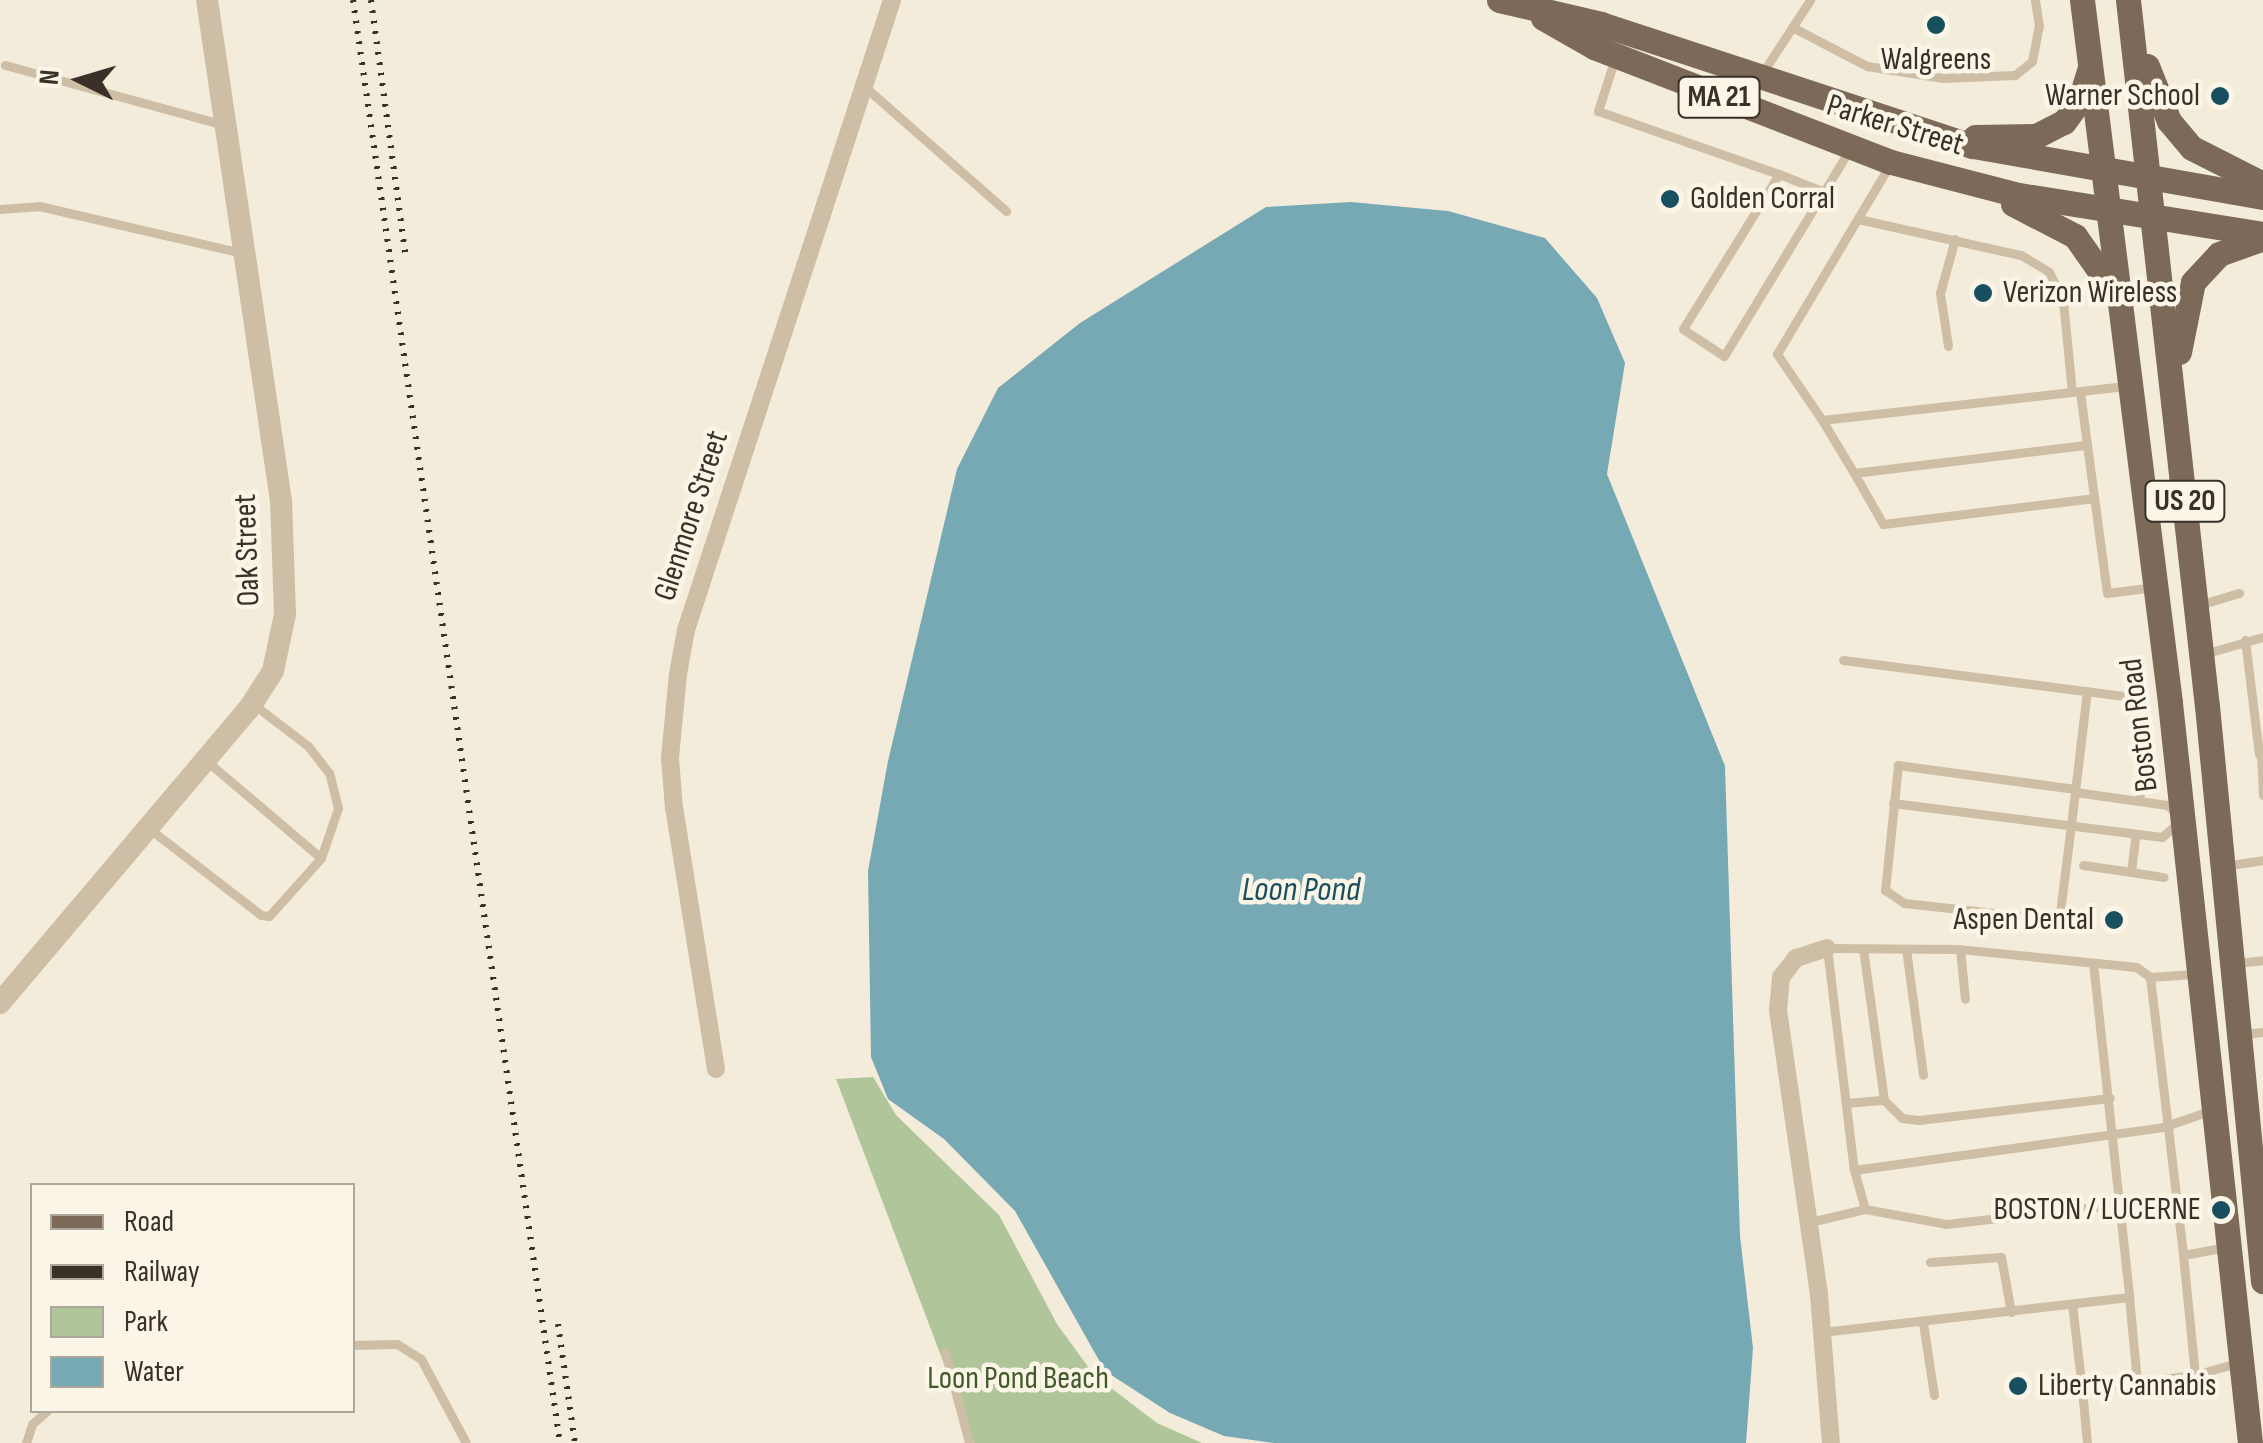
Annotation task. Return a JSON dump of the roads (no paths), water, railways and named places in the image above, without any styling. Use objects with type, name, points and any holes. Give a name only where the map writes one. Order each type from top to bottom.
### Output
[{"type":"main road","name":"Parker Street","points":[[1499,0],[1601,24],[1938,137],[2105,174],[2263,197]]},
{"type":"main road","name":"Boston Road","points":[[2082,0],[2157,586],[2250,1443]]},
{"type":"main road","name":"Boston Road","points":[[2128,3],[2202,655],[2236,1034],[2254,1126],[2262,1267]]},
{"type":"main road","points":[[2128,3],[2169,122],[2218,165],[2263,184]]},
{"type":"main road","name":"Parker Street","points":[[1530,10],[1616,56],[1850,149],[1903,165],[2111,211],[2263,237]]},
{"type":"main road","points":[[1938,137],[2036,136],[2064,122],[2085,89],[2089,51]]},
{"type":"main road","points":[[1903,165],[2036,214],[2074,236],[2112,285],[2126,335]]},
{"type":"main road","points":[[2177,432],[2180,330],[2189,288],[2219,254],[2263,237]]},
{"type":"street","name":"Oak Street","points":[[0,1004],[209,763],[272,671],[285,614],[287,560],[207,0]]},
{"type":"street","name":"Glenmore Street","points":[[716,1069],[674,808],[670,758],[678,674],[686,630],[892,0]]},
{"type":"street","points":[[1827,948],[1796,958],[1782,977],[1778,1010],[1810,1222],[1831,1443]]},
{"type":"lane","points":[[1760,77],[1810,0]]},
{"type":"lane","points":[[1792,27],[1867,66],[1943,78],[2015,75],[2032,61],[2039,26],[2036,0]]},
{"type":"lane","points":[[1616,56],[1598,111],[1827,192]]},
{"type":"lane","points":[[4,65],[227,126]]},
{"type":"lane","points":[[866,87],[1006,211]]},
{"type":"lane","points":[[1779,174],[1683,329],[1724,356],[1850,149]]},
{"type":"lane","points":[[1903,165],[1858,219],[1777,354],[1822,420],[1883,524],[2094,498]]},
{"type":"lane","points":[[0,210],[39,206],[246,254]]},
{"type":"lane","points":[[1858,219],[2021,255],[2049,272],[2063,302],[2107,593],[2157,586]]},
{"type":"lane","points":[[1948,346],[1940,293],[1955,239]]},
{"type":"lane","points":[[1822,420],[2133,386]]},
{"type":"lane","points":[[1854,473],[2087,445]]},
{"type":"lane","points":[[2196,606],[2239,593]]},
{"type":"lane","points":[[2202,655],[2263,636]]},
{"type":"lane","points":[[2245,640],[2263,794]]},
{"type":"lane","points":[[1842,660],[2139,698],[2146,749],[2139,801]]},
{"type":"lane","points":[[1893,803],[2072,825],[2162,837],[2184,819],[2167,805],[2075,790],[1898,766],[1882,881],[1904,902],[2058,920],[2072,825],[2075,790],[2087,691]]},
{"type":"lane","points":[[151,830],[261,915],[269,916],[321,858],[338,808],[329,773],[308,746],[252,704]]},
{"type":"lane","points":[[209,763],[321,858]]},
{"type":"lane","points":[[2131,872],[2136,834]]},
{"type":"lane","points":[[2220,866],[2263,860]]},
{"type":"lane","points":[[2083,866],[2164,877]]},
{"type":"lane","points":[[1864,1209],[1854,1170],[1827,948],[1960,950],[2136,967],[2150,977],[2202,974]]},
{"type":"lane","points":[[1863,949],[1884,1100],[1902,1118],[1919,1120],[2110,1098]]},
{"type":"lane","points":[[1906,949],[1924,1075]]},
{"type":"lane","points":[[1960,950],[1965,999]]},
{"type":"lane","points":[[2229,964],[2263,960]]},
{"type":"lane","points":[[2094,962],[2115,1134],[2137,1382]]},
{"type":"lane","points":[[2150,977],[2163,1127],[2183,1254],[2195,1375]]},
{"type":"lane","points":[[2236,1034],[2263,1032]]},
{"type":"lane","points":[[1846,1103],[1884,1100]]},
{"type":"lane","points":[[1854,1170],[2163,1127],[2216,1108]]},
{"type":"lane","points":[[1810,1222],[1864,1209],[1946,1224],[2121,1204]]},
{"type":"lane","points":[[2183,1254],[2229,1246]]},
{"type":"lane","points":[[1930,1262],[2001,1257],[2011,1312]]},
{"type":"lane","points":[[1822,1332],[2129,1297]]},
{"type":"lane","points":[[2072,1304],[2087,1443]]},
{"type":"lane","points":[[1922,1323],[1934,1395]]},
{"type":"lane","points":[[355,1345],[397,1344],[421,1358],[466,1443]]},
{"type":"lane","points":[[945,1352],[970,1443]]},
{"type":"lane","points":[[2082,1390],[2195,1375],[2240,1362]]},
{"type":"lane","points":[[26,1443],[32,1424],[45,1413]]},
{"type":"water","name":"Loon Pond","points":[[1351,202],[1448,211],[1545,238],[1597,298],[1625,363],[1607,474],[1725,766],[1740,1236],[1753,1348],[1746,1443],[1274,1443],[1224,1436],[1170,1413],[1105,1371],[1015,1211],[944,1139],[888,1099],[871,1057],[868,871],[888,761],[957,469],[998,388],[1080,323],[1266,207]]},
{"type":"railway","points":[[353,0],[560,1443]]},
{"type":"railway","points":[[371,0],[406,260]]},
{"type":"railway","points":[[558,1324],[575,1443]]},
{"type":"place","name":"Walgreens","points":[[1936,25]]},
{"type":"place","name":"Warner School","points":[[2220,96]]},
{"type":"place","name":"Golden Corral","points":[[1670,199]]},
{"type":"place","name":"Verizon Wireless","points":[[1983,293]]},
{"type":"place","name":"Aspen Dental","points":[[2114,920]]},
{"type":"place","name":"BOSTON / LUCERNE","points":[[2221,1210]]},
{"type":"place","name":"Liberty Cannabis","points":[[2018,1386]]},
{"type":"park label","name":"Loon Pond Beach","points":[[1018,1379]]}]
